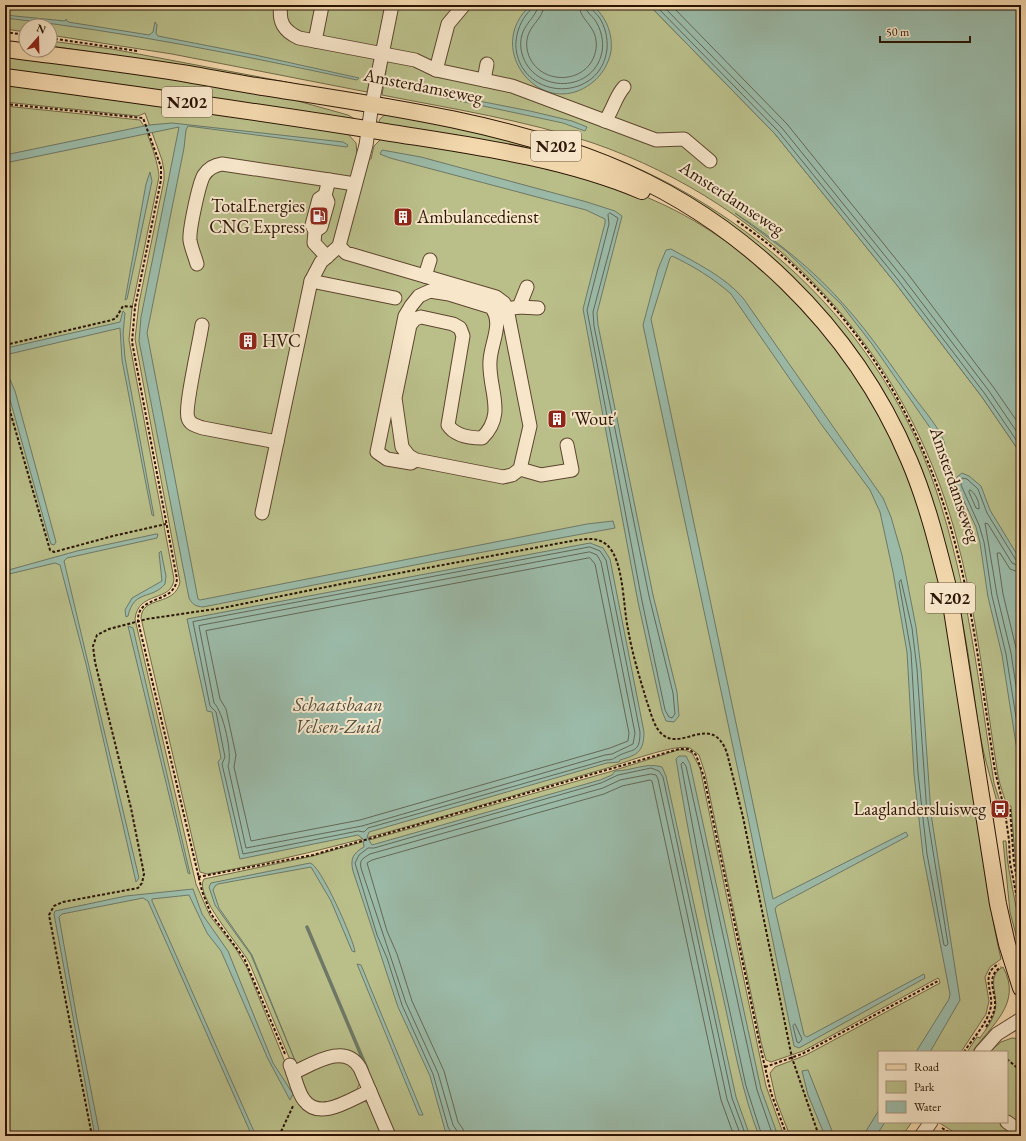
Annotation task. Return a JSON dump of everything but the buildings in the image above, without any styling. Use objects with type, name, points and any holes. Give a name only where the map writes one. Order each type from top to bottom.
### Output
[{"type":"main road","name":"Amsterdamseweg","points":[[5,49],[130,65],[276,89],[326,95],[516,135],[605,163],[649,183],[692,206],[732,235],[760,259],[811,307],[842,344],[860,370],[892,422],[923,496],[950,598],[998,904],[1012,961],[1021,988]]},
{"type":"main road","name":"Amsterdamseweg","points":[[5,77],[368,130],[509,153],[596,174],[635,188],[671,204],[760,259]]},
{"type":"street","points":[[281,5],[279,16],[285,29],[300,38],[415,60],[436,70],[512,86],[656,140],[684,139],[710,161]]},
{"type":"street","points":[[262,513],[311,281],[317,268],[339,246],[368,130],[392,5]]},
{"type":"street","points":[[436,70],[448,24],[464,5]]},
{"type":"street","points":[[315,41],[322,6]]},
{"type":"street","points":[[484,80],[487,64]]},
{"type":"street","points":[[605,121],[613,109],[618,94],[624,87]]},
{"type":"street","points":[[197,264],[191,244],[190,234],[202,180],[205,173],[215,166],[226,164],[355,184]]},
{"type":"street","points":[[327,257],[314,243],[315,231],[312,225],[319,200],[325,195],[329,180]]},
{"type":"street","points":[[339,246],[346,253],[496,297],[513,308],[538,308]]},
{"type":"street","points":[[425,276],[430,260]]},
{"type":"street","points":[[311,281],[395,298]]},
{"type":"street","points":[[416,460],[411,463],[386,459],[377,452],[405,316],[419,296],[430,291],[449,294],[491,307],[495,312],[497,322],[490,361],[496,399],[495,409],[489,431],[482,438],[473,438],[452,432],[448,425],[464,336],[460,328],[453,324],[421,317],[415,319],[410,325],[395,398],[402,447],[409,456],[416,460],[503,477],[512,475],[520,469],[530,426],[513,308],[527,287]]},
{"type":"street","points":[[202,325],[188,401],[188,420],[192,424],[203,428],[277,442]]},
{"type":"street","points":[[520,469],[540,475],[572,470],[567,444]]},
{"type":"street","points":[[984,1048],[1005,1028],[1021,1019]]},
{"type":"street","points":[[370,1090],[333,1108],[322,1110],[311,1107],[303,1100],[292,1069],[324,1059],[345,1055],[357,1063],[370,1090],[389,1136]]},
{"type":"street","points":[[921,1136],[934,1123]]},
{"type":"street","points":[[1008,1123],[1021,1132]]},
{"type":"path","points":[[5,32],[18,34]]},
{"type":"path","points":[[58,39],[139,51]]},
{"type":"path","points":[[5,104],[140,117],[144,120],[161,167],[162,175],[132,328],[133,349],[177,575],[176,587],[168,595],[144,605],[138,613],[138,621],[204,899],[211,914],[244,958],[292,1069]]},
{"type":"path","name":"Amsterdamseweg","points":[[731,217],[770,246],[805,277],[831,304],[865,347],[886,377],[917,436],[938,488],[960,565],[973,632],[995,771],[1004,809],[1009,840],[1010,863],[1021,918]]},
{"type":"path","points":[[5,345],[112,320],[116,318],[122,306],[135,307]]},
{"type":"path","points":[[5,394],[50,550],[54,552],[113,536],[166,524]]},
{"type":"path","points":[[92,1136],[49,915],[54,906],[62,902],[138,888],[142,882],[144,874],[141,854],[95,662],[93,646],[97,635],[104,631],[138,621],[222,608],[346,582],[566,542],[596,539],[604,542],[614,554],[618,567],[632,647],[647,701],[657,728],[662,734],[669,738],[677,739],[701,732],[711,734],[717,737],[724,745],[727,752],[743,817],[792,1058],[819,1136]]},
{"type":"path","points":[[198,877],[291,860],[370,839],[679,749],[689,749],[696,755],[704,777],[771,1093],[787,1136]]},
{"type":"path","points":[[1000,809],[1010,809],[1014,864],[1021,899]]},
{"type":"path","points":[[984,1048],[979,1036],[990,1020],[994,1010],[992,979],[994,973],[1000,967],[1012,961]]},
{"type":"path","points":[[965,1051],[985,1022],[990,1010],[991,999],[988,983],[989,974],[997,965],[1012,961]]},
{"type":"path","points":[[765,1067],[792,1058],[938,981]]},
{"type":"path","points":[[1008,1060],[1021,1071]]},
{"type":"path","points":[[279,1136],[295,1099],[300,1094]]},
{"type":"path","points":[[934,1123],[955,1136]]},
{"type":"green space","points":[[5,5],[649,5],[775,134],[896,284],[982,397],[1021,454],[1021,891],[1016,866],[1011,806],[1007,806],[998,776],[975,623],[963,562],[955,532],[932,465],[902,403],[866,345],[823,292],[774,246],[719,205],[658,170],[593,143],[515,121],[382,95],[386,70],[373,67],[367,92],[172,54],[58,36],[58,18],[18,18],[18,31],[5,29]]},
{"type":"green space","points":[[58,42],[112,49],[328,90],[181,65],[58,47]]},
{"type":"green space","points":[[5,56],[139,73],[287,98],[348,115],[358,121],[5,73]]},
{"type":"green space","points":[[5,83],[347,133],[356,143],[357,155],[371,159],[374,146],[381,139],[487,152],[523,160],[585,179],[628,190],[684,215],[725,241],[764,272],[799,306],[831,344],[860,384],[885,426],[911,483],[926,529],[941,591],[952,651],[994,928],[1001,959],[990,967],[985,977],[989,1001],[986,1014],[962,1051],[878,1051],[878,1123],[911,1123],[902,1136],[790,1136],[776,1100],[770,1073],[775,1067],[806,1055],[940,983],[939,979],[938,978],[803,1051],[771,1062],[766,1060],[705,773],[699,755],[690,748],[673,748],[661,751],[456,813],[307,853],[207,874],[200,872],[141,618],[143,611],[147,606],[172,595],[177,590],[180,582],[135,339],[139,303],[164,180],[162,160],[145,113],[138,116],[5,102]]},
{"type":"green space","points":[[5,106],[140,120],[149,139],[155,156],[159,177],[132,308],[129,340],[174,579],[172,586],[162,595],[142,604],[137,610],[135,619],[196,884],[210,916],[236,949],[247,968],[302,1104],[364,1101],[370,1104],[385,1136],[5,1136]]},
{"type":"green space","points":[[387,113],[443,123],[601,166],[378,124],[380,119]]},
{"type":"green space","points":[[545,135],[611,157],[673,186],[732,222],[786,264],[834,313],[875,367],[910,426],[936,490],[947,526],[971,635],[994,783],[1001,805],[998,806],[984,752],[969,658],[954,581],[931,499],[912,450],[889,404],[862,360],[831,319],[796,282],[756,247],[702,208],[680,194],[624,167]]},
{"type":"green space","points":[[678,750],[685,750],[692,753],[700,768],[766,1086],[784,1136],[393,1136],[358,1059],[299,1067],[291,1062],[249,962],[211,908],[205,896],[202,886],[204,879],[313,856],[609,772]]},
{"type":"green space","points":[[1003,841],[1006,841],[1009,869],[1021,940],[1021,954],[1010,912]]},
{"type":"green space","points":[[1003,967],[1008,980],[1009,992],[1007,1003],[995,1023],[973,1051],[968,1051],[977,1037],[980,1038],[993,1018],[996,1004],[994,981],[998,971]]},
{"type":"green space","points":[[1012,1038],[1021,1039],[1021,1124],[1008,1116],[1008,1051],[990,1051],[1001,1042]]},
{"type":"green space","points":[[350,1062],[360,1083],[356,1091],[326,1105],[308,1099],[300,1074],[322,1063]]},
{"type":"green space","points":[[940,1123],[999,1123],[1018,1136],[960,1136]]},
{"type":"water","points":[[531,5],[592,5],[597,9],[605,20],[610,32],[611,51],[605,68],[593,82],[574,92],[555,93],[538,87],[524,75],[515,60],[513,41],[517,23]]},
{"type":"water","points":[[649,5],[1021,5],[1021,454],[982,397],[896,284],[775,134]]},
{"type":"water","points":[[5,15],[35,18],[18,18],[18,19],[5,18]]},
{"type":"water","points":[[66,19],[68,22],[149,35],[153,32],[155,22],[157,25],[156,33],[158,36],[255,55],[359,78],[357,80],[226,53],[58,24],[58,20],[65,21]]},
{"type":"water","points":[[392,84],[530,111],[572,121],[587,127],[585,131],[563,123],[394,87]]},
{"type":"water","points":[[172,123],[343,142],[348,145],[347,147],[188,126],[186,130],[184,148],[147,333],[198,599],[200,600],[587,524],[613,521],[615,528],[445,559],[203,607],[193,604],[189,598],[139,341],[141,317],[179,127],[5,163],[5,155],[149,125]]},
{"type":"water","points":[[382,150],[421,157],[587,202],[615,211],[622,216],[597,313],[598,325],[653,595],[677,692],[679,716],[674,722],[666,721],[662,711],[638,602],[583,309],[605,219],[586,210],[390,158],[380,154]]},
{"type":"water","points":[[150,172],[152,181],[127,299],[125,300],[146,184]]},
{"type":"water","points":[[735,213],[794,256],[834,293],[873,340],[932,420],[945,445],[942,445],[872,344],[841,304],[786,251]]},
{"type":"water","points":[[671,249],[700,265],[727,283],[743,298],[883,498],[891,517],[902,555],[916,627],[921,669],[931,814],[960,1000],[931,1051],[917,1051],[949,999],[950,994],[923,855],[914,774],[907,652],[893,572],[880,512],[870,490],[821,424],[731,294],[703,273],[672,256],[670,258],[651,319],[773,899],[906,832],[908,836],[777,906],[775,909],[804,1035],[807,1037],[924,974],[925,978],[799,1048],[794,1046],[746,808],[643,325],[658,269],[666,250]]},
{"type":"water","points":[[123,311],[125,313],[123,334],[125,358],[154,516],[152,515],[122,360],[120,328],[5,355],[5,349],[11,347],[120,322]]},
{"type":"water","points":[[5,368],[15,391],[56,542],[54,545],[51,544],[49,538],[5,382]]},
{"type":"water","points":[[962,473],[969,476],[981,486],[990,510],[1021,561],[1021,760],[1016,744],[1002,655],[988,597],[980,543],[976,527],[957,486],[957,477]]},
{"type":"water","points":[[158,534],[157,538],[67,558],[64,561],[139,878],[136,882],[86,664],[60,565],[55,563],[5,575],[5,571],[77,551]]},
{"type":"water","name":"Schaatsbaan Velsen-Zuid","points":[[590,543],[603,548],[610,559],[644,732],[643,744],[639,751],[636,754],[620,760],[619,762],[607,763],[369,832],[367,837],[372,845],[600,780],[612,775],[615,771],[645,766],[662,767],[666,776],[736,1097],[750,1136],[450,1136],[445,1130],[430,1076],[398,1007],[353,871],[352,860],[355,854],[364,847],[363,839],[358,835],[240,859],[218,762],[221,758],[212,712],[207,711],[187,619]]},
{"type":"water","points":[[161,551],[166,576],[165,584],[155,592],[139,598],[134,602],[128,616],[126,617],[125,610],[132,598],[162,581],[159,553]]},
{"type":"water","points":[[128,626],[133,628],[190,874],[188,873]]},
{"type":"water","points":[[679,756],[686,756],[690,764],[761,1089],[778,1136],[759,1136],[743,1086],[692,850],[676,759]]},
{"type":"water","points":[[310,863],[315,867],[321,876],[336,903],[349,933],[355,952],[352,951],[331,901],[311,867],[218,884],[213,890],[219,908],[252,955],[296,1063],[251,955],[215,905],[209,887],[211,883]]},
{"type":"water","points":[[193,889],[202,914],[228,951],[273,1063],[293,1094],[290,1100],[268,1059],[221,951],[207,933],[189,895],[152,899],[152,901],[256,1136],[252,1136],[148,901],[143,898],[62,914],[59,917],[100,1136],[95,1136],[54,914],[55,911],[126,896]]},
{"type":"water","points":[[357,964],[361,965],[423,1115],[419,1115]]},
{"type":"water","points":[[808,1070],[834,1136],[825,1136],[808,1095],[802,1071]]},
{"type":"water","points":[[878,1112],[878,1123],[884,1123],[876,1136],[863,1136]]},
{"type":"waterway","points":[[307,927],[367,1069]]},
{"type":"place","name":"TotalEnergies CNG Express","points":[[319,216]]},
{"type":"place","name":"Ambulancedienst","points":[[403,217]]},
{"type":"place","name":"HVC","points":[[248,341]]},
{"type":"place","name":"'Wout'","points":[[557,419]]},
{"type":"place","name":"Laaglandersluisweg","points":[[1000,809]]}]
